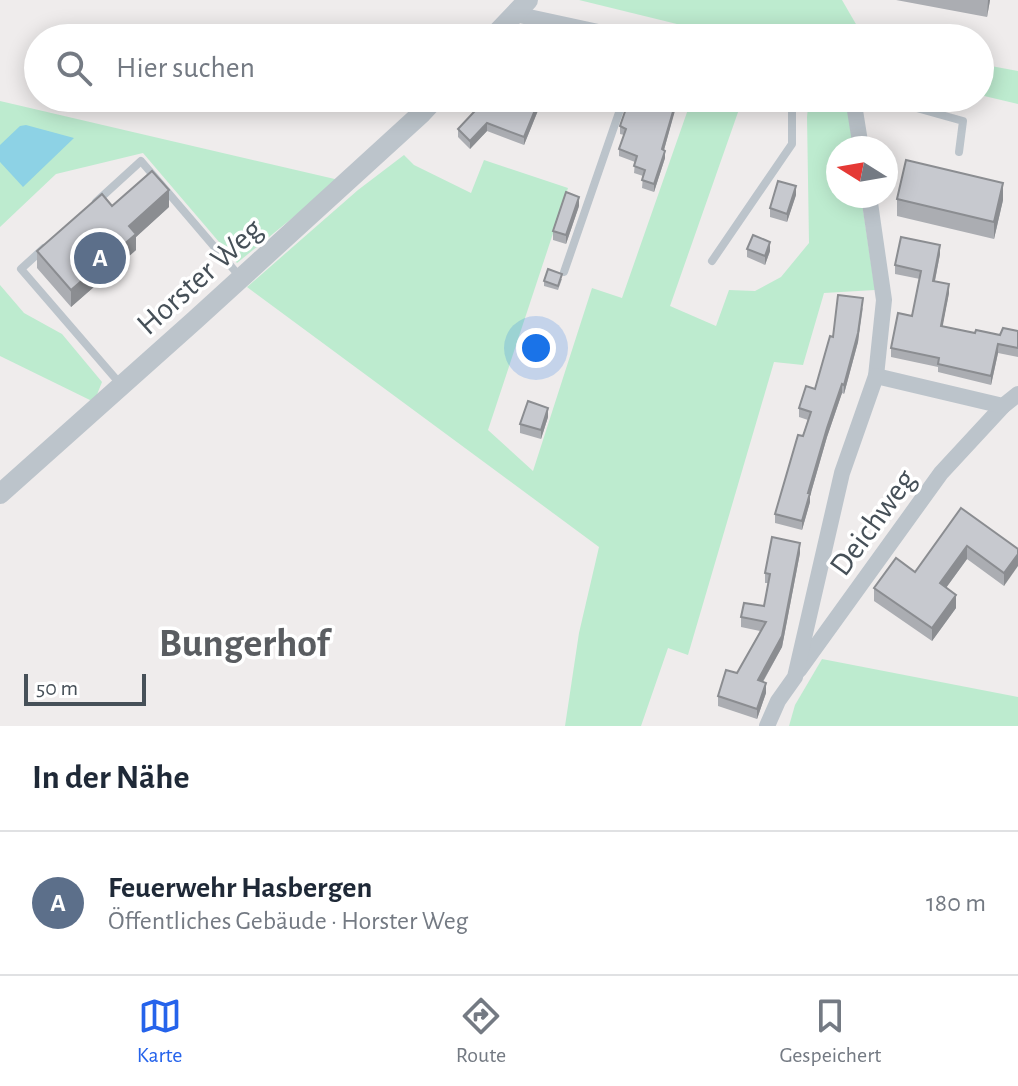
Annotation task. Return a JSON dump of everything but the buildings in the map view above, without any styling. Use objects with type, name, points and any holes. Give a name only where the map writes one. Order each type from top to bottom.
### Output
[{"type":"street","points":[[510,19],[541,24]]},
{"type":"street","name":"Horster Weg","points":[[0,494],[423,112]]},
{"type":"street","points":[[856,112],[859,136]]},
{"type":"street","name":"Deichweg","points":[[795,677],[842,473],[876,376],[884,300],[871,208]]},
{"type":"street","points":[[876,376],[1003,406]]},
{"type":"street","name":"Deichweg","points":[[767,726],[778,701],[941,473],[1018,394]]},
{"type":"lane","points":[[564,272],[619,112]]},
{"type":"lane","points":[[712,261],[792,144],[792,112]]},
{"type":"lane","points":[[931,112],[963,121],[959,152]]},
{"type":"lane","points":[[86,210],[141,161],[241,278]]},
{"type":"lane","points":[[53,240],[21,269],[122,387]]},
{"type":"green space","points":[[579,0],[842,0],[856,24],[677,24]]},
{"type":"green space","points":[[994,67],[1018,71],[1018,104],[994,98]]},
{"type":"green space","points":[[0,101],[24,107],[24,112],[47,112],[339,180],[237,263],[143,153],[56,174],[0,227]]},
{"type":"green space","points":[[687,112],[738,112],[670,306],[716,326],[729,290],[755,291],[781,277],[809,243],[808,112],[849,112],[853,136],[826,136],[826,208],[863,208],[875,290],[824,293],[803,365],[774,362],[688,655],[668,648],[641,726],[565,726],[579,633],[599,547],[247,287],[358,190],[404,155],[414,165],[471,193],[484,160],[568,188],[488,430],[533,471],[592,288],[622,298]]},
{"type":"green space","points":[[0,285],[24,313],[62,334],[102,382],[94,402],[0,356]]},
{"type":"green space","points":[[822,659],[1018,697],[1018,726],[789,726],[795,705]]},
{"type":"water","points":[[20,126],[74,138],[23,187],[0,162],[0,145]]},
{"type":"place","name":"Feuerwehr Hasbergen","points":[[100,258]]},
{"type":"district","name":"Bungerhof","points":[[244,642]]}]
